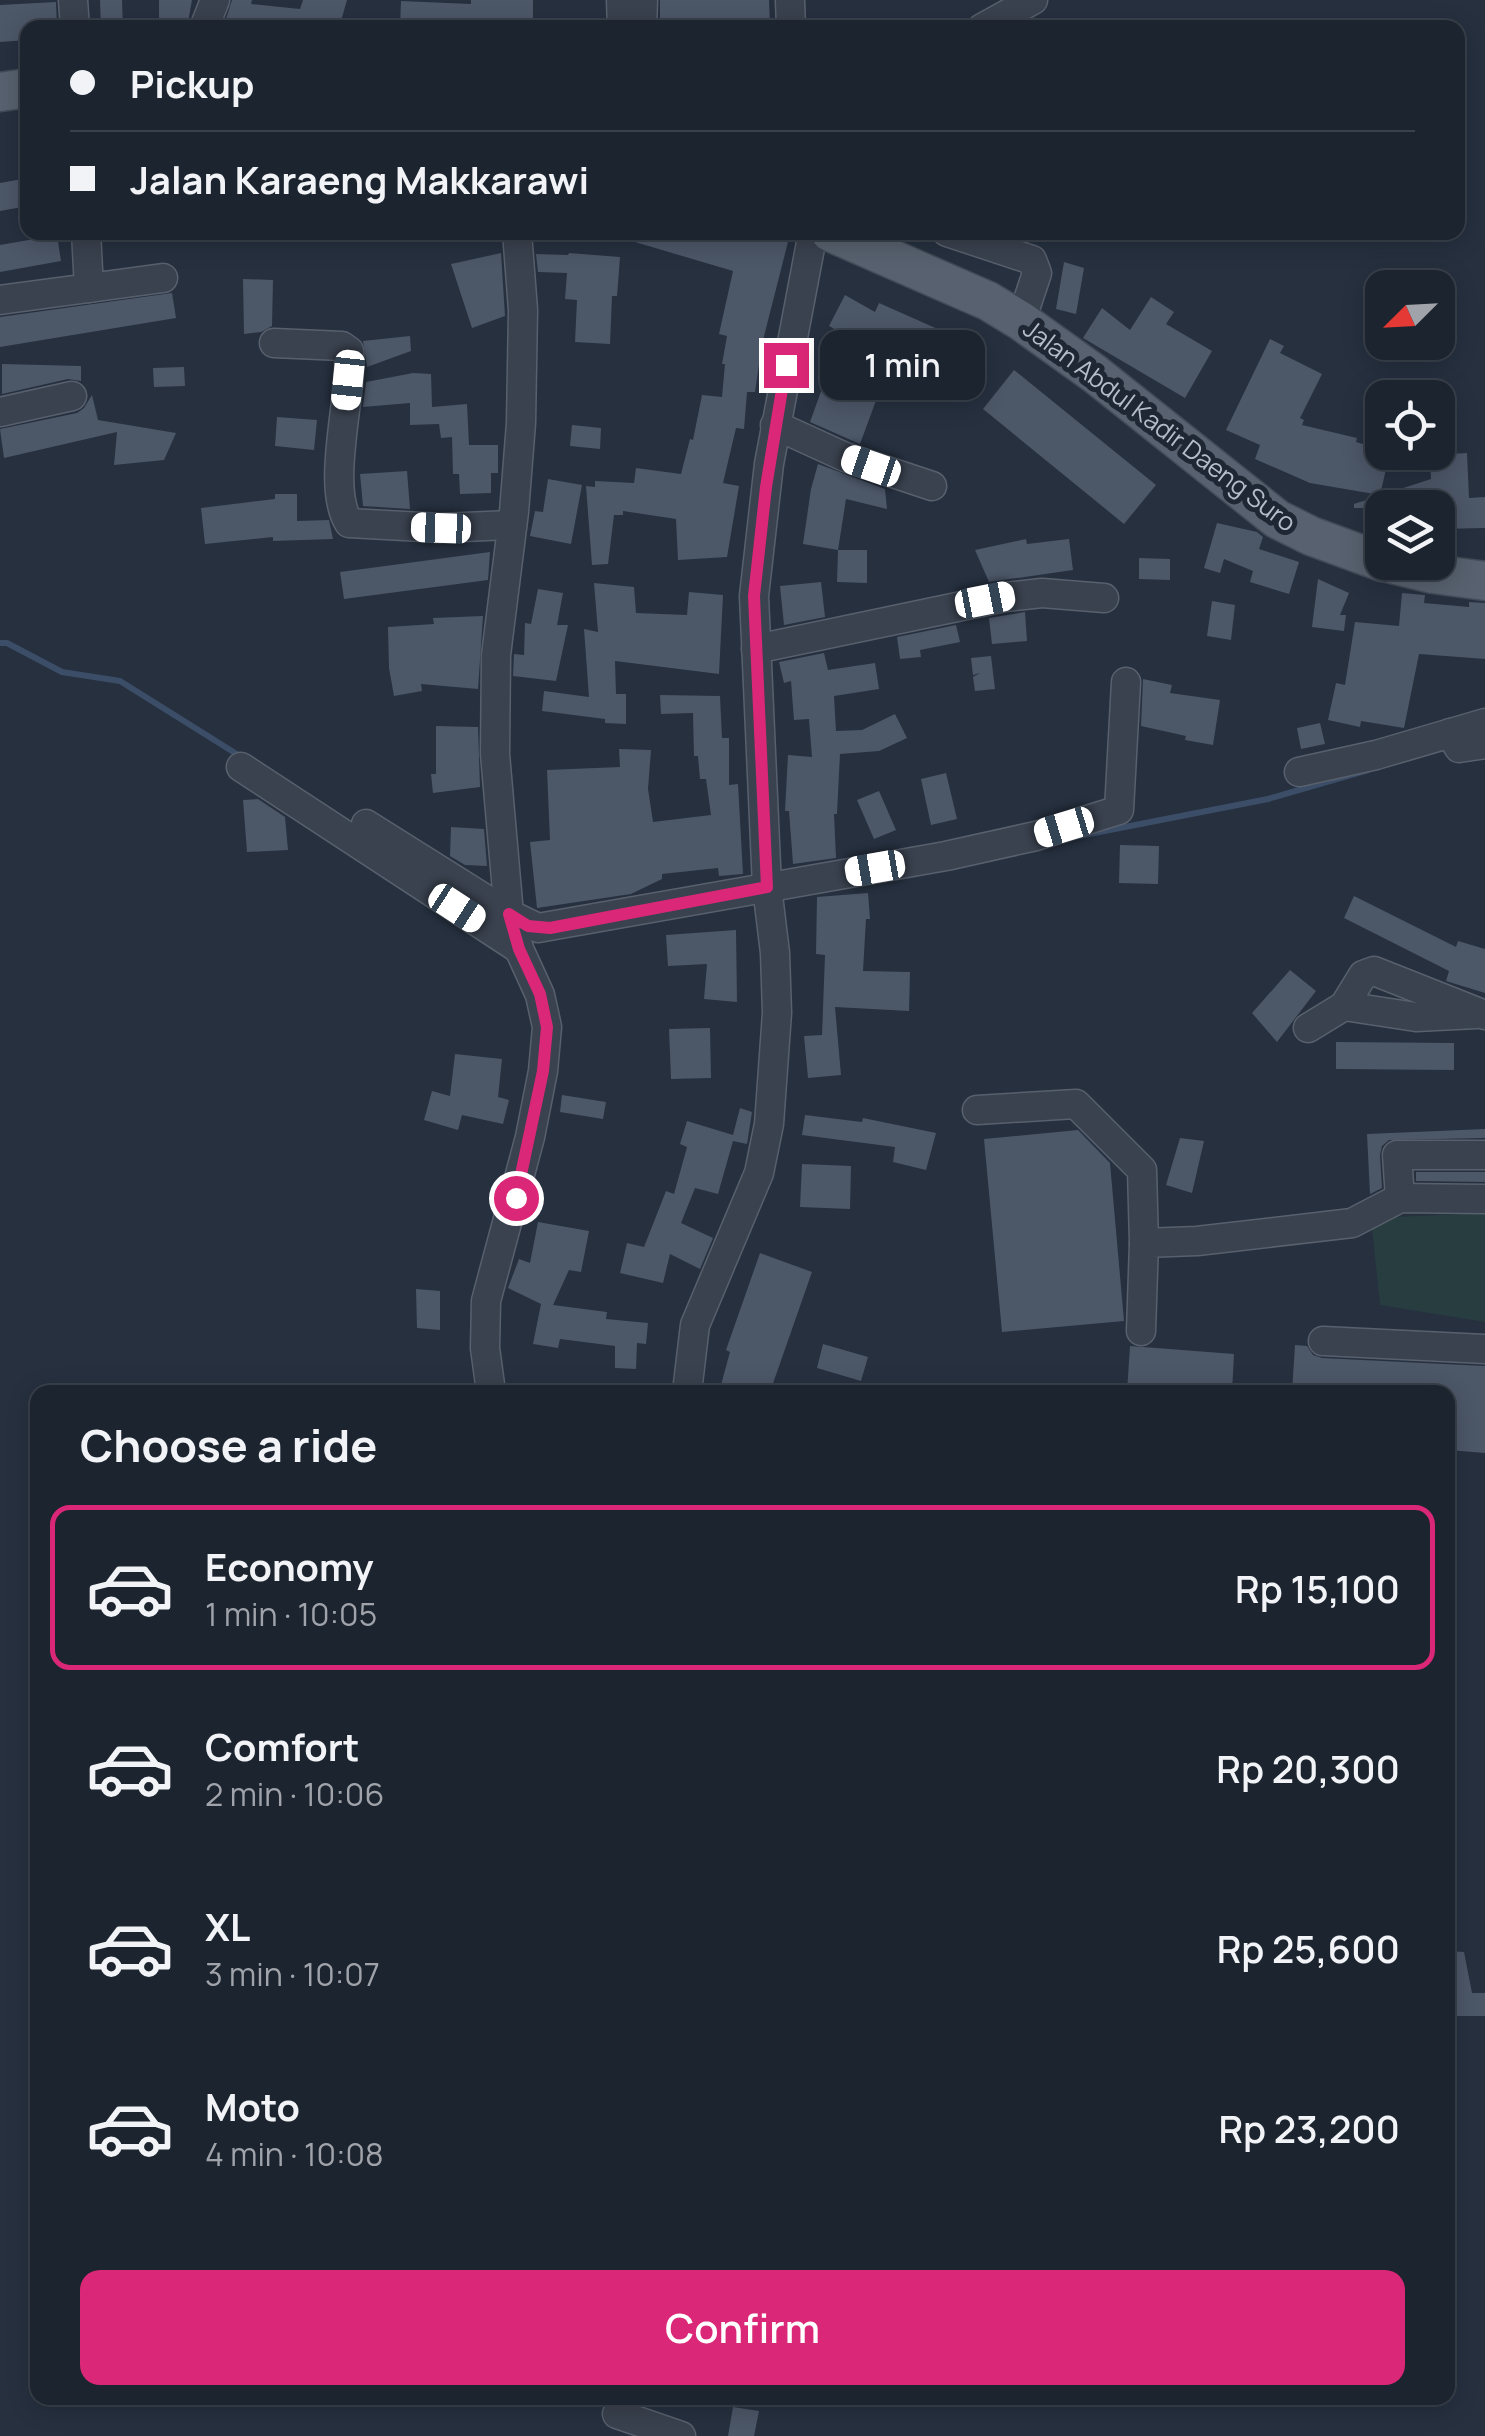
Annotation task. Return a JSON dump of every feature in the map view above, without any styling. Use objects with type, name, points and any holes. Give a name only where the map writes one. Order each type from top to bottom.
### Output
[{"type":"main road","name":"Jalan Abdul Kadir Daeng Suro","points":[[847,240],[988,302],[1021,321],[1095,374],[1277,519],[1365,555]]},
{"type":"main road","name":"Jalan Abdul Kadir Daeng Suro","points":[[1455,577],[1485,581]]},
{"type":"street","points":[[1004,20],[1033,0]]},
{"type":"street","points":[[86,240],[89,288]]},
{"type":"street","points":[[489,1385],[484,1327],[486,1302],[530,1138],[547,1027],[540,994],[514,931],[495,754],[499,621],[519,459],[523,327],[518,240]]},
{"type":"street","points":[[687,1385],[696,1324],[746,1208],[766,1148],[776,1014],[756,649],[756,570],[776,425],[831,240]]},
{"type":"street","points":[[971,240],[1032,260],[1037,272],[1021,321]]},
{"type":"street","points":[[0,300],[164,278]]},
{"type":"street","points":[[274,343],[342,346],[350,351],[340,470],[345,515],[350,522],[356,526],[512,526]]},
{"type":"street","points":[[0,412],[72,396]]},
{"type":"street","points":[[776,425],[845,457],[932,486]]},
{"type":"street","points":[[756,649],[1005,597],[1042,593],[1104,598]]},
{"type":"street","points":[[514,931],[768,894],[1036,836],[1119,810],[1126,682]]},
{"type":"street","points":[[1299,772],[1461,740],[1485,723]]},
{"type":"street","points":[[242,767],[514,931]]},
{"type":"street","points":[[366,824],[514,931]]},
{"type":"street","points":[[1308,1028],[1344,1006],[1362,975],[1374,971],[1483,1014]]},
{"type":"street","points":[[1344,1006],[1416,1017],[1483,1014]]},
{"type":"street","points":[[977,1110],[1076,1104],[1142,1170],[1141,1331]]},
{"type":"street","points":[[1400,1198],[1397,1155],[1485,1156]]},
{"type":"street","points":[[1144,1243],[1352,1223],[1400,1198],[1485,1199]]},
{"type":"street","points":[[1323,1341],[1485,1349]]},
{"type":"street","points":[[616,2416],[681,2436]]},
{"type":"green space","points":[[1485,1213],[1485,1322],[1380,1305],[1371,1218]]},
{"type":"building","points":[[100,0],[122,0],[123,20],[101,20]]},
{"type":"building","points":[[159,0],[192,0],[188,20],[159,20]]},
{"type":"building","points":[[232,0],[300,9],[303,0],[347,0],[341,20],[226,20]]},
{"type":"building","points":[[471,0],[533,0],[533,20],[400,20],[401,1],[471,4]]},
{"type":"building","points":[[660,0],[769,0],[770,20],[660,20]]},
{"type":"building","points":[[56,2],[57,20],[20,20],[20,41],[0,42],[0,5]]},
{"type":"building","points":[[20,179],[20,207],[0,211],[0,183]]},
{"type":"building","points":[[58,240],[61,261],[0,272],[0,245]]},
{"type":"building","points":[[628,240],[788,240],[762,344],[755,392],[747,392],[744,429],[736,428],[723,483],[739,486],[727,557],[678,560],[676,519],[623,511],[623,515],[614,515],[608,564],[592,565],[586,486],[595,487],[595,481],[634,483],[636,468],[681,474],[702,395],[722,397],[727,336],[719,334],[733,271]]},
{"type":"building","points":[[501,253],[505,316],[472,328],[451,264]]},
{"type":"building","points":[[536,254],[620,257],[617,296],[612,296],[610,344],[575,342],[577,300],[565,299],[567,273],[538,272]]},
{"type":"building","points":[[1064,262],[1084,268],[1076,314],[1056,309]]},
{"type":"building","points":[[243,279],[273,280],[272,326],[261,332],[244,334]]},
{"type":"building","points":[[172,293],[176,318],[0,347],[0,317]]},
{"type":"building","points":[[845,295],[875,312],[879,303],[958,338],[939,381],[891,360],[860,444],[810,422],[842,333],[829,326]]},
{"type":"building","points":[[1151,297],[1174,312],[1166,324],[1212,351],[1185,398],[1083,338],[1102,308],[1130,330]]},
{"type":"building","points":[[410,336],[411,351],[367,367],[363,341]]},
{"type":"building","points":[[1270,339],[1284,346],[1280,353],[1322,374],[1300,418],[1304,420],[1302,425],[1357,438],[1356,442],[1365,445],[1365,470],[1386,470],[1381,490],[1365,492],[1310,483],[1255,459],[1260,445],[1226,430]]},
{"type":"building","points":[[2,364],[81,366],[81,381],[68,379],[2,394]]},
{"type":"building","points":[[184,367],[185,386],[154,387],[153,368]]},
{"type":"building","points":[[1014,370],[1156,485],[1124,524],[983,409]]},
{"type":"building","points":[[413,373],[431,374],[432,407],[467,404],[469,445],[498,445],[498,473],[491,473],[491,493],[460,494],[459,474],[453,474],[452,437],[441,438],[439,424],[410,425],[410,403],[363,407],[366,382]]},
{"type":"building","points":[[92,395],[98,420],[176,433],[164,460],[114,465],[117,432],[4,458],[0,429],[77,413]]},
{"type":"building","points":[[277,417],[317,420],[314,450],[275,446]]},
{"type":"building","points":[[572,425],[601,428],[600,449],[570,446]]},
{"type":"building","points":[[1467,453],[1469,498],[1485,497],[1485,528],[1455,529],[1455,490],[1397,490],[1431,479],[1431,470],[1455,470],[1455,454]]},
{"type":"building","points":[[818,464],[885,489],[887,509],[846,499],[838,550],[803,544]]},
{"type":"building","points":[[407,471],[410,509],[363,506],[360,474]]},
{"type":"building","points":[[548,479],[582,485],[571,544],[530,536],[535,511],[543,512]]},
{"type":"building","points":[[275,494],[297,494],[297,521],[329,520],[333,539],[273,541],[273,537],[205,544],[201,508],[275,499]]},
{"type":"building","points":[[1365,500],[1365,508],[1354,508],[1354,504]]},
{"type":"building","points":[[1217,523],[1257,532],[1263,537],[1259,549],[1299,562],[1289,594],[1250,582],[1253,571],[1224,559],[1220,573],[1204,568]]},
{"type":"building","points":[[1026,539],[1027,544],[1069,539],[1073,570],[989,582],[975,550]]},
{"type":"building","points":[[838,550],[867,550],[867,583],[837,582]]},
{"type":"building","points":[[490,552],[488,580],[344,599],[340,572]]},
{"type":"building","points":[[1139,558],[1170,559],[1170,580],[1139,579]]},
{"type":"building","points":[[1318,579],[1349,593],[1340,615],[1346,615],[1344,631],[1312,627]]},
{"type":"building","points":[[821,582],[825,617],[784,625],[780,586]]},
{"type":"building","points":[[594,583],[634,587],[636,613],[687,615],[689,592],[723,595],[719,674],[615,661],[616,694],[626,694],[626,724],[542,711],[544,691],[589,697],[584,629],[598,632]]},
{"type":"building","points":[[538,589],[563,593],[557,625],[568,625],[556,681],[513,676],[514,654],[524,655],[525,623],[531,624]]},
{"type":"building","points":[[1402,593],[1425,595],[1424,603],[1469,607],[1469,602],[1485,603],[1485,659],[1419,654],[1404,728],[1361,721],[1360,727],[1328,720],[1336,683],[1345,685],[1355,622],[1399,626]]},
{"type":"building","points":[[1212,601],[1235,605],[1231,640],[1207,636]]},
{"type":"building","points":[[1025,612],[1027,641],[992,644],[989,618]]},
{"type":"building","points":[[483,616],[478,689],[421,684],[422,691],[394,696],[388,627],[434,624],[433,618]]},
{"type":"building","points":[[956,625],[960,642],[920,650],[921,657],[900,659],[897,637]]},
{"type":"building","points":[[824,653],[828,670],[875,663],[879,689],[834,696],[836,731],[862,730],[895,714],[907,738],[879,751],[840,754],[834,814],[836,858],[793,864],[789,811],[785,811],[788,755],[812,757],[809,719],[794,720],[791,681],[784,683],[779,662]]},
{"type":"building","points":[[991,656],[995,689],[975,691],[973,677],[980,673],[973,675],[971,658]]},
{"type":"building","points":[[1143,679],[1172,685],[1170,693],[1220,700],[1213,745],[1141,726]]},
{"type":"building","points":[[660,695],[720,696],[722,738],[729,738],[729,785],[738,784],[743,874],[719,876],[718,868],[662,874],[662,879],[631,894],[537,908],[530,842],[550,840],[547,770],[620,767],[619,749],[651,750],[648,789],[653,822],[711,815],[706,779],[700,779],[698,756],[694,756],[693,713],[661,714]]},
{"type":"building","points":[[1320,723],[1325,744],[1301,749],[1297,728]]},
{"type":"building","points":[[436,726],[478,727],[480,787],[433,793]]},
{"type":"building","points":[[946,773],[957,819],[931,825],[921,779]]},
{"type":"building","points":[[879,791],[896,830],[874,839],[857,800]]},
{"type":"building","points":[[258,799],[285,817],[288,850],[247,852],[243,800]]},
{"type":"building","points":[[451,827],[484,829],[487,866],[465,865],[450,856]]},
{"type":"building","points":[[1120,845],[1159,846],[1158,884],[1119,883]]},
{"type":"building","points":[[868,893],[870,919],[866,919],[863,971],[910,972],[909,1011],[835,1007],[841,1075],[808,1078],[804,1036],[822,1035],[825,955],[816,954],[817,897]]},
{"type":"building","points":[[1354,896],[1456,947],[1458,941],[1485,949],[1485,993],[1446,981],[1449,971],[1344,918]]},
{"type":"building","points":[[736,930],[737,1002],[704,999],[707,964],[668,966],[666,935]]},
{"type":"building","points":[[1290,970],[1316,991],[1277,1042],[1252,1013]]},
{"type":"building","points":[[710,1028],[711,1078],[671,1079],[669,1029]]},
{"type":"building","points":[[1336,1042],[1454,1043],[1454,1070],[1336,1069]]},
{"type":"building","points":[[455,1054],[502,1059],[498,1097],[509,1100],[503,1124],[462,1115],[458,1130],[424,1120],[432,1091],[450,1096]]},
{"type":"building","points":[[562,1095],[606,1102],[603,1119],[560,1112]]},
{"type":"building","points":[[740,1108],[752,1112],[747,1144],[733,1141],[718,1194],[695,1188],[681,1223],[713,1238],[700,1269],[670,1254],[663,1283],[620,1273],[627,1243],[644,1247],[666,1191],[674,1194],[687,1147],[680,1144],[687,1121],[733,1135]]},
{"type":"building","points":[[805,1115],[862,1122],[863,1118],[936,1133],[926,1170],[893,1162],[895,1147],[802,1135]]},
{"type":"building","points":[[1485,1129],[1485,1138],[1389,1140],[1380,1155],[1382,1188],[1370,1194],[1367,1134]]},
{"type":"building","points":[[1078,1130],[1110,1163],[1124,1321],[1002,1332],[984,1139]]},
{"type":"building","points":[[1180,1138],[1204,1141],[1192,1193],[1166,1185]]},
{"type":"building","points":[[802,1164],[851,1166],[850,1209],[800,1207]]},
{"type":"building","points":[[1416,1172],[1485,1172],[1485,1182],[1416,1181]]},
{"type":"building","points":[[538,1222],[589,1231],[581,1272],[569,1270],[553,1305],[607,1312],[606,1319],[648,1323],[646,1344],[637,1343],[636,1369],[615,1368],[615,1346],[560,1339],[558,1348],[533,1344],[541,1304],[508,1288],[519,1259],[530,1263]]},
{"type":"building","points":[[760,1253],[812,1272],[772,1385],[721,1385],[730,1352],[726,1350]]},
{"type":"building","points":[[416,1289],[440,1291],[440,1330],[417,1328]]},
{"type":"building","points":[[823,1344],[868,1357],[861,1381],[817,1368]]},
{"type":"building","points":[[1295,1345],[1307,1346],[1313,1355],[1322,1358],[1485,1366],[1485,1453],[1455,1451],[1455,1385],[1292,1385]]},
{"type":"building","points":[[1130,1346],[1234,1354],[1232,1385],[1127,1385]]},
{"type":"building","points":[[1455,1951],[1464,1952],[1472,1993],[1485,1993],[1485,2016],[1455,2016]]},
{"type":"building","points":[[733,2407],[759,2411],[754,2436],[728,2436]]},
{"type":"waterway","points":[[0,643],[62,672],[120,681],[243,758]]},
{"type":"waterway","points":[[1079,836],[1268,799],[1368,770]]},
{"type":"route","points":[[516,1198],[543,1071],[547,1027],[540,994],[519,949],[509,914],[528,926],[550,928],[767,887],[754,596],[766,487],[786,365]]}]
